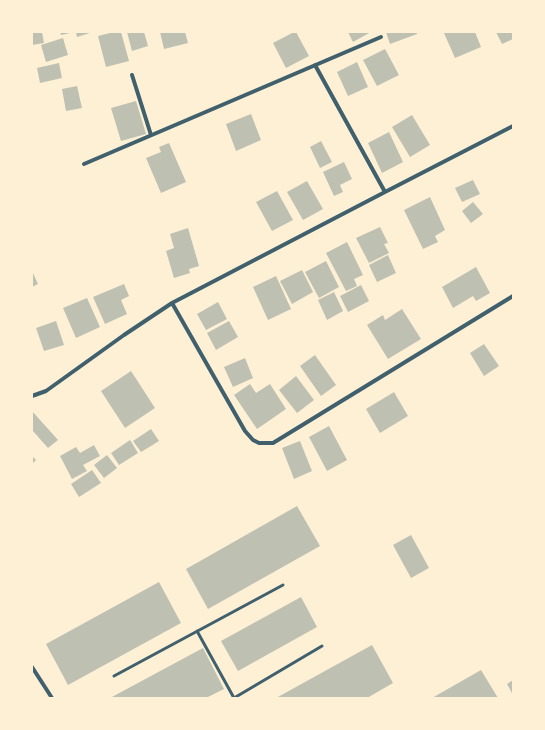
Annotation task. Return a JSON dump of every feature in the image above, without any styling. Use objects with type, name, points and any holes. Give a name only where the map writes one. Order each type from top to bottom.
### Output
[{"type":"street","points":[[84,164],[381,37]]},
{"type":"street","points":[[315,65],[385,192]]},
{"type":"street","points":[[132,74],[151,135]]},
{"type":"street","points":[[32,396],[46,391],[124,335],[172,303],[513,126]]},
{"type":"street","points":[[172,303],[245,431],[253,440],[259,443],[273,443],[513,296]]},
{"type":"street","points":[[32,667],[52,698]]},
{"type":"lane","points":[[114,676],[283,585]]},
{"type":"lane","points":[[197,631],[234,698],[322,646]]},
{"type":"building","points":[[32,32],[42,32],[44,43],[32,45]]},
{"type":"building","points":[[60,32],[70,32],[70,33],[61,35]]},
{"type":"building","points":[[76,32],[93,32],[77,37]]},
{"type":"building","points":[[121,32],[129,61],[106,67],[98,36]]},
{"type":"building","points":[[127,32],[144,32],[148,46],[132,51]]},
{"type":"building","points":[[160,32],[185,32],[188,43],[164,49]]},
{"type":"building","points":[[296,32],[309,56],[286,68],[273,43]]},
{"type":"building","points":[[348,32],[371,32],[353,42]]},
{"type":"building","points":[[386,32],[417,32],[417,34],[390,44]]},
{"type":"building","points":[[475,32],[481,47],[455,58],[444,33]]},
{"type":"building","points":[[496,32],[513,32],[513,39],[502,44]]},
{"type":"building","points":[[63,38],[68,55],[46,62],[41,45]]},
{"type":"building","points":[[385,49],[399,75],[377,86],[363,60]]},
{"type":"building","points":[[357,62],[368,87],[348,96],[337,72]]},
{"type":"building","points":[[59,63],[62,78],[40,83],[37,68]]},
{"type":"building","points":[[77,86],[82,108],[66,111],[62,89]]},
{"type":"building","points":[[136,101],[146,134],[121,141],[111,108]]},
{"type":"building","points":[[251,114],[261,140],[236,151],[226,124]]},
{"type":"building","points":[[412,115],[430,145],[410,157],[392,127]]},
{"type":"building","points":[[389,132],[403,162],[382,173],[368,143]]},
{"type":"building","points":[[321,141],[332,162],[320,168],[310,147]]},
{"type":"building","points":[[169,143],[186,182],[161,193],[146,158],[161,152],[159,147]]},
{"type":"building","points":[[344,162],[352,179],[340,185],[343,192],[334,196],[323,172]]},
{"type":"building","points":[[473,180],[480,194],[462,202],[455,188]]},
{"type":"building","points":[[307,181],[323,209],[303,220],[287,192]]},
{"type":"building","points":[[277,191],[293,220],[272,231],[256,202]]},
{"type":"building","points":[[430,197],[445,230],[435,236],[438,242],[423,249],[404,210]]},
{"type":"building","points":[[473,202],[483,214],[471,223],[462,211]]},
{"type":"building","points":[[380,227],[388,243],[384,244],[389,253],[369,263],[356,238]]},
{"type":"building","points":[[188,228],[199,266],[189,269],[190,273],[174,278],[166,251],[174,248],[170,234]]},
{"type":"building","points":[[347,242],[363,275],[354,279],[357,286],[346,291],[326,253]]},
{"type":"building","points":[[388,255],[396,273],[377,282],[369,265]]},
{"type":"building","points":[[326,261],[339,287],[319,298],[305,272]]},
{"type":"building","points":[[476,267],[490,293],[476,301],[473,296],[453,308],[442,287]]},
{"type":"building","points":[[302,270],[313,292],[292,304],[280,281]]},
{"type":"building","points":[[32,271],[38,284],[32,287]]},
{"type":"building","points":[[276,276],[291,309],[268,320],[253,287]]},
{"type":"building","points":[[124,284],[129,296],[121,300],[127,314],[105,324],[93,297]]},
{"type":"building","points":[[361,285],[369,301],[348,312],[340,296]]},
{"type":"building","points":[[334,292],[343,311],[327,320],[318,300]]},
{"type":"building","points":[[87,298],[100,327],[76,338],[63,308]]},
{"type":"building","points":[[218,302],[227,319],[206,330],[197,314]]},
{"type":"building","points":[[402,309],[421,339],[388,359],[367,325],[383,315],[385,320]]},
{"type":"building","points":[[56,321],[64,345],[44,351],[36,328]]},
{"type":"building","points":[[229,321],[238,337],[216,350],[207,333]]},
{"type":"building","points":[[484,344],[499,366],[484,376],[470,353]]},
{"type":"building","points":[[315,355],[336,385],[321,396],[300,366]]},
{"type":"building","points":[[245,358],[253,378],[233,387],[224,367]]},
{"type":"building","points":[[131,371],[155,408],[125,428],[101,391]]},
{"type":"building","points":[[296,376],[314,400],[297,413],[279,390]]},
{"type":"building","points":[[250,384],[256,393],[270,384],[286,409],[257,429],[234,395]]},
{"type":"building","points":[[394,392],[408,416],[380,433],[366,409]]},
{"type":"building","points":[[32,411],[58,440],[48,448],[32,430]]},
{"type":"building","points":[[329,426],[347,460],[327,471],[309,437]]},
{"type":"building","points":[[151,429],[159,441],[141,452],[133,441]]},
{"type":"building","points":[[130,440],[138,453],[119,465],[111,453]]},
{"type":"building","points":[[300,441],[312,471],[294,479],[282,448]]},
{"type":"building","points":[[94,445],[100,456],[83,465],[87,471],[72,479],[60,456],[76,447],[80,453]]},
{"type":"building","points":[[107,455],[117,468],[104,478],[94,465]]},
{"type":"building","points":[[32,456],[36,460],[32,464]]},
{"type":"building","points":[[92,470],[101,483],[79,497],[71,484]]},
{"type":"building","points":[[297,506],[320,546],[208,609],[186,569]]},
{"type":"building","points":[[411,535],[429,568],[411,578],[393,545]]},
{"type":"building","points":[[159,582],[181,623],[68,685],[46,644]]},
{"type":"building","points":[[301,597],[317,627],[238,671],[221,641]]},
{"type":"building","points":[[372,645],[393,683],[367,698],[276,698]]},
{"type":"building","points":[[203,648],[224,689],[206,698],[110,698]]},
{"type":"building","points":[[481,670],[498,698],[432,698]]},
{"type":"building","points":[[513,680],[513,695],[507,684]]}]
